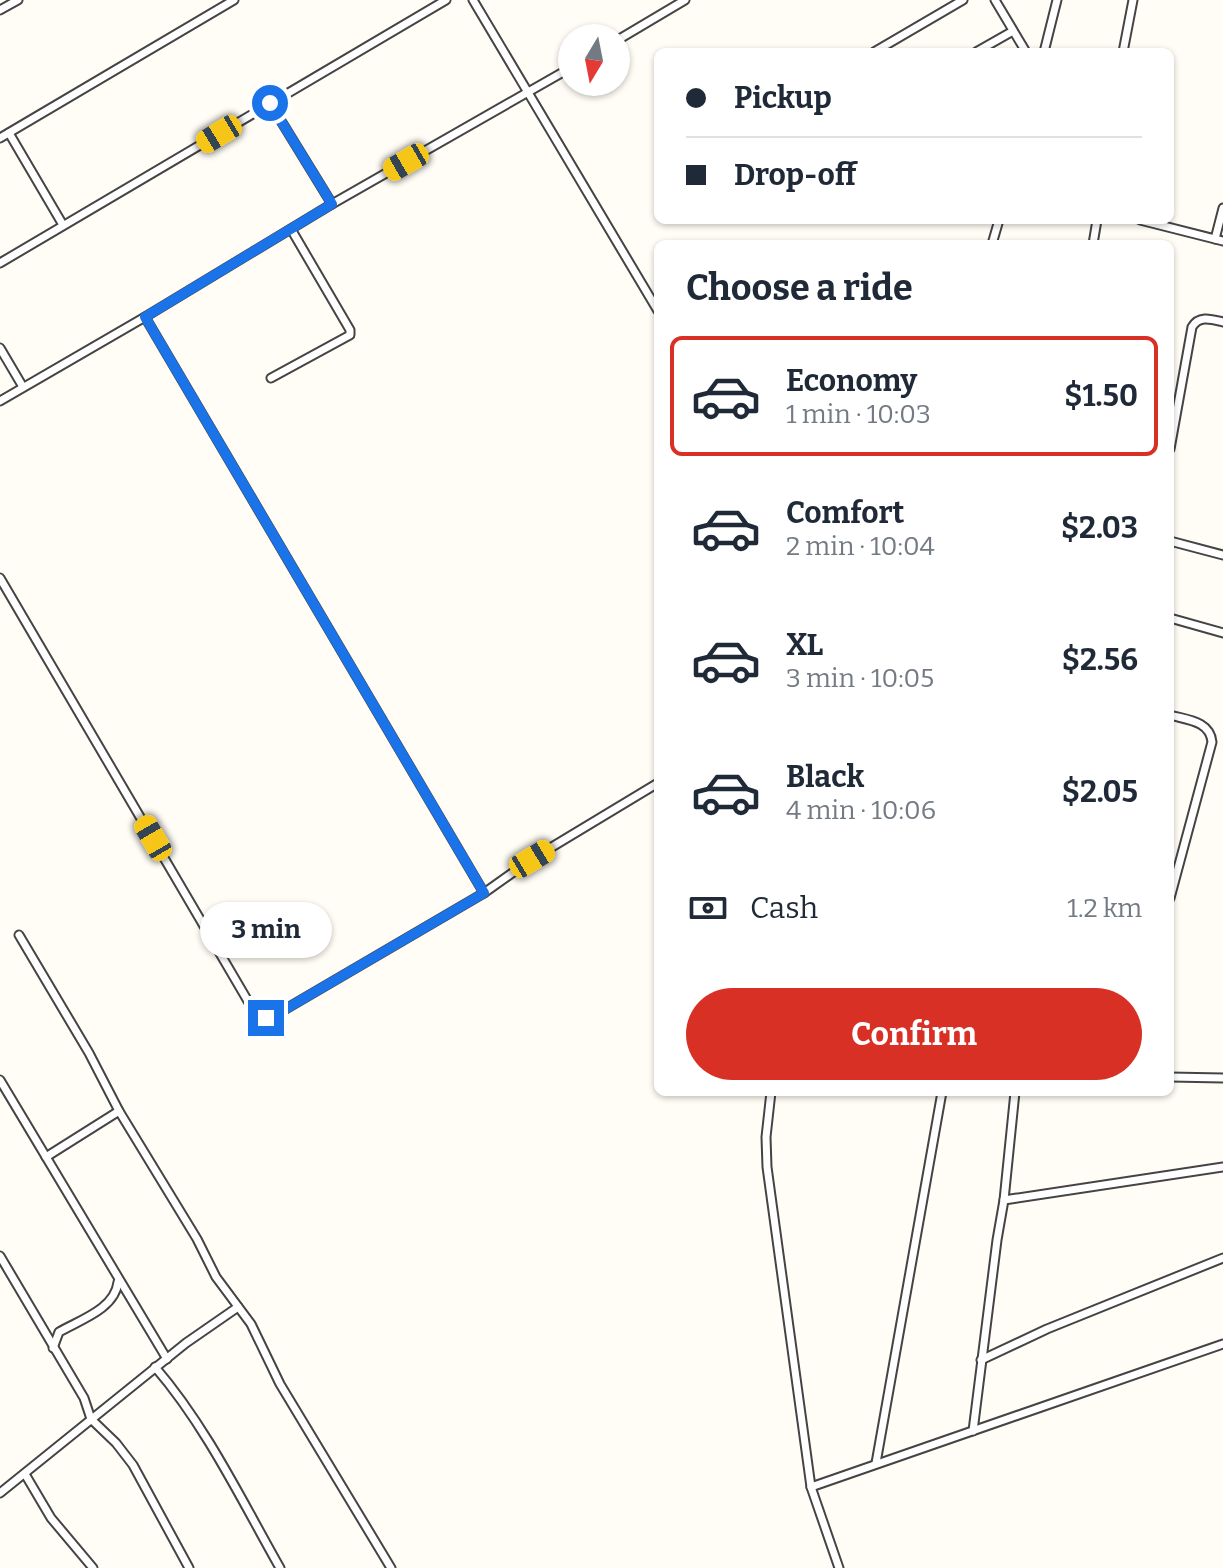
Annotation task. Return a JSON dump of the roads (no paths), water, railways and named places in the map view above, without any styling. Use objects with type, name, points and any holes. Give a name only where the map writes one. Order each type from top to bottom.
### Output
[{"type":"street","points":[[0,10],[18,0]]},
{"type":"street","points":[[0,138],[234,0]]},
{"type":"street","points":[[0,263],[446,0]]},
{"type":"street","points":[[473,0],[654,304]]},
{"type":"street","points":[[630,33],[685,0]]},
{"type":"street","points":[[881,48],[963,0]]},
{"type":"street","points":[[995,0],[1024,48]]},
{"type":"street","points":[[1045,48],[1057,0]]},
{"type":"street","points":[[1124,48],[1133,0]]},
{"type":"street","points":[[983,48],[1013,31]]},
{"type":"street","points":[[0,401],[332,204],[558,75]]},
{"type":"street","points":[[270,103],[332,204]]},
{"type":"street","points":[[9,133],[63,225]]},
{"type":"street","points":[[1156,224],[1219,240],[1223,208]]},
{"type":"street","points":[[271,378],[347,338],[350,330],[291,229]]},
{"type":"street","points":[[145,317],[484,893]]},
{"type":"street","points":[[1174,427],[1192,327],[1202,318],[1223,322]]},
{"type":"street","points":[[0,348],[23,387]]},
{"type":"street","points":[[1174,542],[1223,555]]},
{"type":"street","points":[[0,578],[257,1015],[272,1017],[484,893],[532,859],[654,785]]},
{"type":"street","points":[[1174,619],[1223,633]]},
{"type":"street","points":[[1174,716],[1206,726],[1212,742],[1174,883]]},
{"type":"street","points":[[19,935],[89,1053],[119,1111],[197,1239],[216,1277],[251,1324],[280,1384],[391,1568]]},
{"type":"street","points":[[1174,1077],[1223,1078]]},
{"type":"street","points":[[0,1080],[167,1359]]},
{"type":"street","points":[[771,1096],[766,1137],[767,1167],[811,1487],[839,1568]]},
{"type":"street","points":[[876,1463],[941,1096]]},
{"type":"street","points":[[973,1431],[1015,1096]]},
{"type":"street","points":[[46,1157],[119,1111]]},
{"type":"street","points":[[1004,1200],[1223,1167]]},
{"type":"street","points":[[0,1256],[84,1398],[91,1419],[133,1465],[189,1568]]},
{"type":"street","points":[[981,1360],[1047,1329],[1223,1258]]},
{"type":"street","points":[[0,1277],[9,1271]]},
{"type":"street","points":[[53,1348],[59,1332],[109,1303],[116,1293],[118,1280]]},
{"type":"street","points":[[0,1493],[155,1367],[238,1307]]},
{"type":"street","points":[[811,1487],[1223,1344]]},
{"type":"street","points":[[155,1367],[175,1390],[218,1459],[280,1568]]},
{"type":"street","points":[[25,1474],[51,1518],[93,1568]]}]
